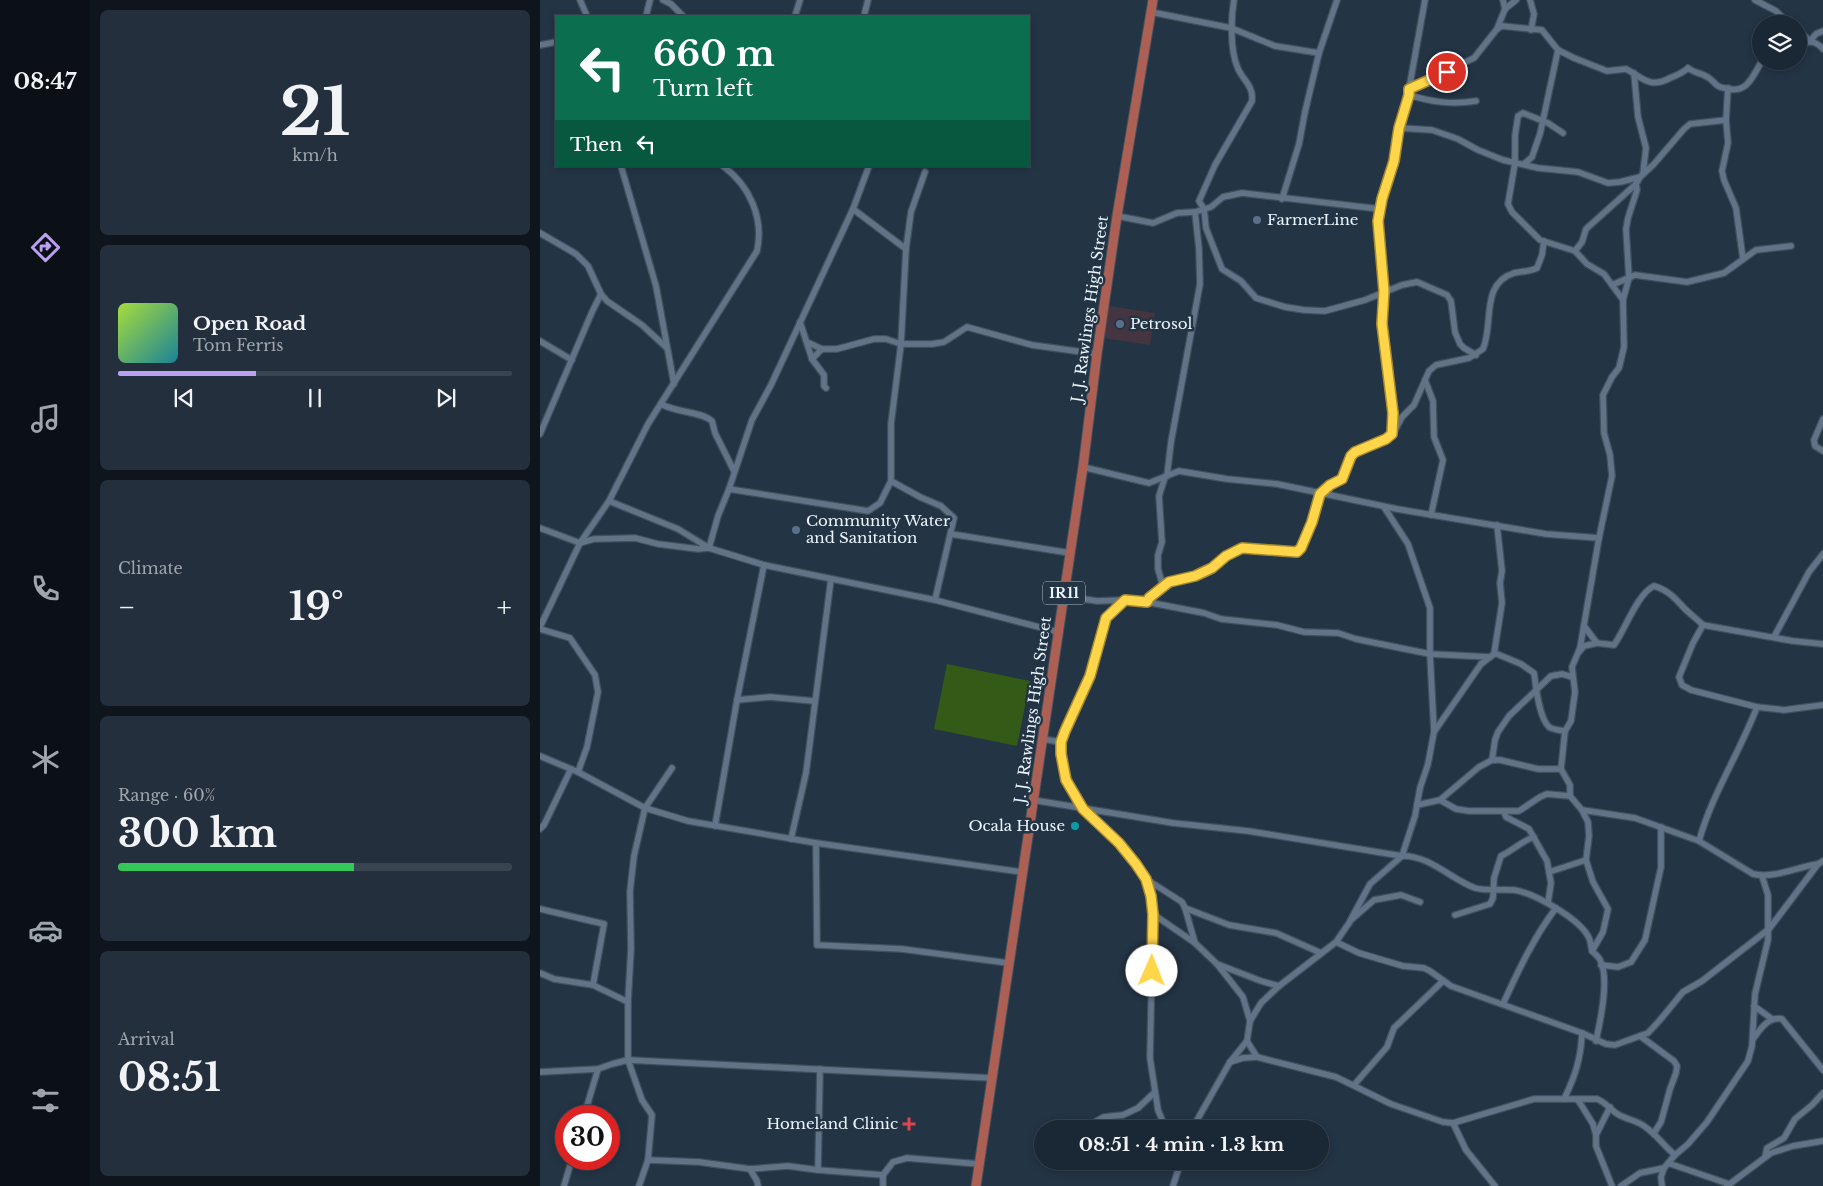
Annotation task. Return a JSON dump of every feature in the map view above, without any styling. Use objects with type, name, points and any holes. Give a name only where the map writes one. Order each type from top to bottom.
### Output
[{"type":"main road","name":"J. J. Rawlings High Street","points":[[976,1186],[1083,466],[1117,216],[1153,0]]},
{"type":"street","points":[[580,0],[588,15]]},
{"type":"street","points":[[646,15],[650,0]]},
{"type":"street","points":[[663,0],[671,4],[682,15]]},
{"type":"street","points":[[795,15],[800,0]]},
{"type":"street","points":[[864,15],[868,0]]},
{"type":"street","points":[[1234,0],[1231,28],[1236,66],[1253,93],[1252,101],[1214,166],[1198,201],[1204,210],[1206,228],[1222,270],[1241,281],[1256,298],[1285,307],[1304,310],[1325,310],[1365,300],[1384,291],[1414,282],[1447,295],[1450,301],[1455,332],[1464,348],[1476,355]]},
{"type":"street","points":[[1282,199],[1299,144],[1304,112],[1319,53],[1337,0]]},
{"type":"street","points":[[1392,434],[1393,406],[1382,324],[1384,291],[1378,221],[1394,161],[1399,128],[1409,92],[1425,0]]},
{"type":"street","points":[[1503,0],[1505,9]]},
{"type":"street","points":[[1409,92],[1474,58],[1496,29],[1505,9],[1516,0]]},
{"type":"street","points":[[1530,0],[1534,20],[1531,30]]},
{"type":"street","points":[[1756,0],[1780,15]]},
{"type":"street","points":[[1151,12],[1231,28],[1275,46],[1319,53]]},
{"type":"street","points":[[1496,29],[1502,26],[1542,30],[1558,50],[1608,71],[1626,68],[1642,79],[1654,84],[1663,82],[1684,72],[1688,68],[1692,72],[1702,74],[1720,87],[1734,90],[1745,87],[1756,70]]},
{"type":"street","points":[[1807,42],[1816,34],[1823,31]]},
{"type":"street","points":[[1807,38],[1819,44],[1823,49]]},
{"type":"street","points":[[540,44],[555,42]]},
{"type":"street","points":[[1524,164],[1532,157],[1540,134],[1558,50]]},
{"type":"street","points":[[1634,73],[1638,117],[1646,148],[1642,175]]},
{"type":"street","points":[[1728,88],[1726,120],[1728,143],[1722,171],[1736,208],[1743,259]]},
{"type":"street","points":[[1409,92],[1430,102],[1459,104],[1476,101]]},
{"type":"street","points":[[1563,133],[1543,121],[1523,114],[1518,116],[1515,136],[1515,163],[1508,204],[1520,221],[1544,241],[1575,251],[1587,264],[1604,274],[1623,300]]},
{"type":"street","points":[[1575,251],[1582,242],[1586,229],[1636,184],[1642,175],[1690,124],[1726,120]]},
{"type":"street","points":[[1399,128],[1432,130],[1458,139],[1478,150],[1515,163],[1538,168],[1578,172],[1608,183],[1620,182],[1642,175]]},
{"type":"street","points":[[621,167],[656,286],[674,384]]},
{"type":"street","points":[[578,772],[587,747],[598,692],[595,675],[570,638],[540,628],[580,542],[609,501],[648,424],[757,251],[760,236],[756,214],[749,194],[738,179],[724,167]]},
{"type":"street","points":[[709,548],[718,516],[730,489],[734,471],[752,420],[771,386],[853,209],[870,167]]},
{"type":"street","points":[[730,489],[868,511],[880,503],[891,481],[891,424],[902,344],[906,249],[911,212],[925,172]]},
{"type":"street","points":[[1592,952],[1603,932],[1608,909],[1593,882],[1586,860],[1589,836],[1588,822],[1582,810],[1570,796],[1570,785],[1561,769],[1565,731],[1571,721],[1575,692],[1572,668],[1578,653],[1584,626],[1612,476],[1610,455],[1604,433],[1603,395],[1619,368],[1624,347],[1623,300],[1629,278],[1629,248],[1626,230],[1637,190],[1636,184]]},
{"type":"street","points":[[1117,216],[1154,223],[1177,213],[1204,210],[1223,197],[1242,193],[1380,209]]},
{"type":"street","points":[[853,209],[906,249]]},
{"type":"street","points":[[1163,586],[1158,570],[1158,555],[1162,542],[1159,496],[1166,476],[1200,284],[1196,212]]},
{"type":"street","points":[[540,233],[576,254],[588,266],[606,301],[642,325],[668,348]]},
{"type":"street","points":[[1147,602],[1169,582],[1195,576],[1212,568],[1226,556],[1242,548],[1297,552],[1301,548],[1312,522],[1320,494],[1330,485],[1342,479],[1351,456],[1355,452],[1386,439],[1392,434],[1402,417],[1414,405],[1429,372],[1436,365],[1476,355],[1483,350],[1486,343],[1493,289],[1513,274],[1537,268],[1542,255],[1544,241]]},
{"type":"street","points":[[1612,285],[1635,275],[1688,282],[1724,273],[1761,249],[1791,246]]},
{"type":"street","points":[[540,434],[601,294]]},
{"type":"street","points":[[800,322],[812,359],[824,375],[824,386],[826,388]]},
{"type":"street","points":[[807,342],[822,349],[837,349],[874,339],[886,339],[902,344],[932,344],[944,342],[967,328],[1032,344],[1097,354]]},
{"type":"street","points":[[540,341],[572,360]]},
{"type":"street","points":[[1460,359],[1464,348]]},
{"type":"street","points":[[812,359],[822,349]]},
{"type":"street","points":[[1425,380],[1433,402],[1434,437],[1443,462],[1431,515]]},
{"type":"street","points":[[661,404],[695,415],[705,415],[712,420],[715,433],[734,471]]},
{"type":"street","points":[[1823,419],[1814,440],[1815,446],[1823,451]]},
{"type":"street","points":[[1083,466],[1149,483],[1179,471],[1191,472],[1227,479],[1277,484],[1384,507],[1546,534],[1599,538]]},
{"type":"street","points":[[891,481],[941,506],[954,518],[935,600]]},
{"type":"street","points":[[609,501],[678,529],[709,548],[764,565],[935,600],[1058,632]]},
{"type":"street","points":[[1250,1021],[1262,1003],[1279,986],[1336,942],[1349,923],[1370,884],[1402,856],[1418,805],[1420,788],[1428,764],[1434,732],[1430,608],[1408,544],[1384,507]]},
{"type":"street","points":[[1434,732],[1481,664],[1492,655],[1502,603],[1500,583],[1502,571],[1497,525]]},
{"type":"street","points":[[540,528],[580,542],[594,539],[635,538],[658,544],[698,549],[709,548]]},
{"type":"street","points":[[951,534],[1070,553]]},
{"type":"street","points":[[1774,637],[1809,572],[1823,554]]},
{"type":"street","points":[[715,826],[737,700],[764,565]]},
{"type":"street","points":[[791,839],[806,773],[831,580]]},
{"type":"street","points":[[1578,653],[1584,646],[1596,643],[1614,645],[1649,588],[1654,586],[1670,593],[1703,625],[1793,641],[1823,644]]},
{"type":"street","points":[[1064,596],[1097,600],[1147,602],[1204,613],[1222,619],[1277,625],[1304,632],[1338,632],[1356,639],[1430,654],[1492,655],[1521,664],[1534,673],[1542,715],[1548,726],[1554,730],[1565,731]]},
{"type":"street","points":[[1125,600],[1106,618],[1090,676],[1061,742],[1061,754],[1066,780],[1083,809],[1119,843],[1136,864],[1146,879],[1151,896],[1153,914],[1150,1058],[1158,1110],[1162,1120]]},
{"type":"street","points":[[1703,625],[1680,673],[1679,680],[1682,685],[1691,690],[1757,707],[1784,710],[1823,705]]},
{"type":"street","points":[[1584,626],[1596,643]]},
{"type":"street","points":[[1492,760],[1498,732],[1509,716],[1552,676],[1562,674],[1572,677]]},
{"type":"street","points":[[737,700],[777,697],[814,702]]},
{"type":"street","points":[[1699,841],[1705,818],[1757,707]]},
{"type":"street","points":[[1042,739],[1061,742]]},
{"type":"street","points":[[540,756],[578,772],[646,808],[672,817],[816,844],[1022,872]]},
{"type":"street","points":[[1418,805],[1440,800],[1479,767],[1492,760],[1500,760],[1538,769],[1561,769]]},
{"type":"street","points":[[639,1186],[648,1160],[652,1115],[642,1100],[628,1060],[628,1002],[631,949],[630,891],[634,856],[646,808],[672,768]]},
{"type":"street","points":[[540,829],[544,825],[571,769]]},
{"type":"street","points":[[1440,800],[1456,809],[1519,812],[1547,794],[1570,796]]},
{"type":"street","points":[[1033,800],[1173,823],[1248,831],[1402,856],[1412,856],[1475,888],[1515,890],[1548,903],[1565,913],[1583,930],[1589,937],[1592,952],[1601,961],[1604,979],[1603,1005],[1596,1041]]},
{"type":"street","points":[[1582,810],[1635,818],[1661,826],[1699,841],[1752,874],[1769,876],[1821,862]]},
{"type":"street","points":[[1504,812],[1506,817],[1530,829],[1546,861],[1551,883],[1548,903]]},
{"type":"street","points":[[1588,822],[1601,813]]},
{"type":"street","points":[[1601,965],[1618,967],[1631,962],[1645,940],[1661,867],[1661,826]]},
{"type":"street","points":[[1455,915],[1490,904],[1493,898],[1494,878],[1501,856],[1513,850],[1527,839],[1534,837]]},
{"type":"street","points":[[816,844],[817,945],[902,949],[1008,964]]},
{"type":"street","points":[[1550,872],[1586,860]]},
{"type":"street","points":[[1336,942],[1359,952],[1402,966],[1424,968],[1451,986],[1582,1033],[1596,1041],[1615,1045],[1648,1033],[1683,992],[1702,981],[1769,929],[1821,862]]},
{"type":"street","points":[[1662,1186],[1661,1177],[1666,1165],[1707,1122],[1748,1061],[1752,1039],[1755,994],[1769,929],[1768,894],[1762,876]]},
{"type":"street","points":[[1146,879],[1177,898],[1185,908],[1195,942]]},
{"type":"street","points":[[1363,894],[1374,900]]},
{"type":"street","points":[[1349,923],[1374,900],[1401,894],[1420,902]]},
{"type":"street","points":[[1185,908],[1229,925],[1276,933],[1321,953]]},
{"type":"street","points":[[1503,1004],[1545,922],[1556,908]]},
{"type":"street","points":[[540,909],[604,924],[593,985]]},
{"type":"street","points":[[1153,914],[1195,942],[1217,964],[1243,997],[1250,1021],[1247,1041],[1230,1062],[1197,1120]]},
{"type":"street","points":[[1217,964],[1279,986]]},
{"type":"street","points":[[540,974],[554,979],[593,985],[628,1002]]},
{"type":"street","points":[[1354,1085],[1386,1047],[1394,1028],[1443,981]]},
{"type":"street","points":[[1754,1006],[1772,1019],[1782,1019],[1823,1070]]},
{"type":"street","points":[[1752,1039],[1772,1019]]},
{"type":"street","points":[[1564,1099],[1575,1076],[1581,1053],[1582,1033]]},
{"type":"street","points":[[1640,1036],[1674,1061],[1677,1066],[1661,1122],[1654,1133]]},
{"type":"street","points":[[1247,1041],[1257,1057]]},
{"type":"street","points":[[1230,1062],[1243,1058],[1257,1057],[1336,1077],[1391,1104],[1443,1122],[1453,1123],[1534,1099],[1597,1099],[1604,1102],[1616,1113],[1642,1124],[1676,1155]]},
{"type":"street","points":[[540,1072],[598,1070],[628,1060],[992,1078]]},
{"type":"street","points":[[818,1170],[820,1069]]},
{"type":"street","points":[[587,1105],[598,1070]]},
{"type":"street","points":[[1100,1120],[1123,1115],[1138,1108],[1155,1092]]},
{"type":"street","points":[[1765,1157],[1767,1148],[1784,1138],[1795,1119],[1823,1093]]},
{"type":"street","points":[[1578,1100],[1592,1124],[1596,1135],[1596,1146],[1612,1186]]},
{"type":"street","points":[[1596,1135],[1610,1108]]},
{"type":"street","points":[[1453,1123],[1466,1150],[1495,1186]]},
{"type":"street","points":[[1622,1186],[1640,1173],[1666,1165],[1728,1185],[1772,1153],[1793,1146],[1823,1142]]},
{"type":"street","points":[[883,1186],[884,1175],[893,1162],[906,1158],[979,1164]]},
{"type":"street","points":[[648,1160],[700,1162],[750,1169],[788,1166],[884,1175]]},
{"type":"street","points":[[750,1169],[758,1186]]},
{"type":"street","points":[[564,1186],[569,1170]]},
{"type":"street","points":[[1174,1186],[1178,1170]]},
{"type":"shaded area","points":[[1109,306],[1155,313],[1150,345],[1103,338]]},
{"type":"green space","points":[[947,664],[1030,681],[1017,746],[934,729]]},
{"type":"place","name":"FarmerLine","points":[[1257,220]]},
{"type":"place","name":"Petrosol","points":[[1120,324]]},
{"type":"place","name":"Community Water and Sanitation","points":[[796,530]]},
{"type":"place","name":"Ocala House","points":[[1075,826]]},
{"type":"place","name":"Homeland Clinic","points":[[909,1124]]},
{"type":"route","points":[[1152,971],[1153,914],[1151,896],[1146,879],[1119,843],[1083,809],[1066,780],[1061,754],[1061,742],[1090,676],[1106,618],[1125,600],[1147,602],[1149,598],[1169,582],[1195,576],[1212,568],[1226,556],[1242,548],[1297,552],[1301,548],[1312,522],[1320,494],[1330,485],[1344,477],[1352,454],[1368,446],[1376,445],[1392,434],[1393,413],[1382,324],[1384,291],[1378,221],[1382,199],[1394,161],[1399,128],[1409,89],[1447,72]]}]
